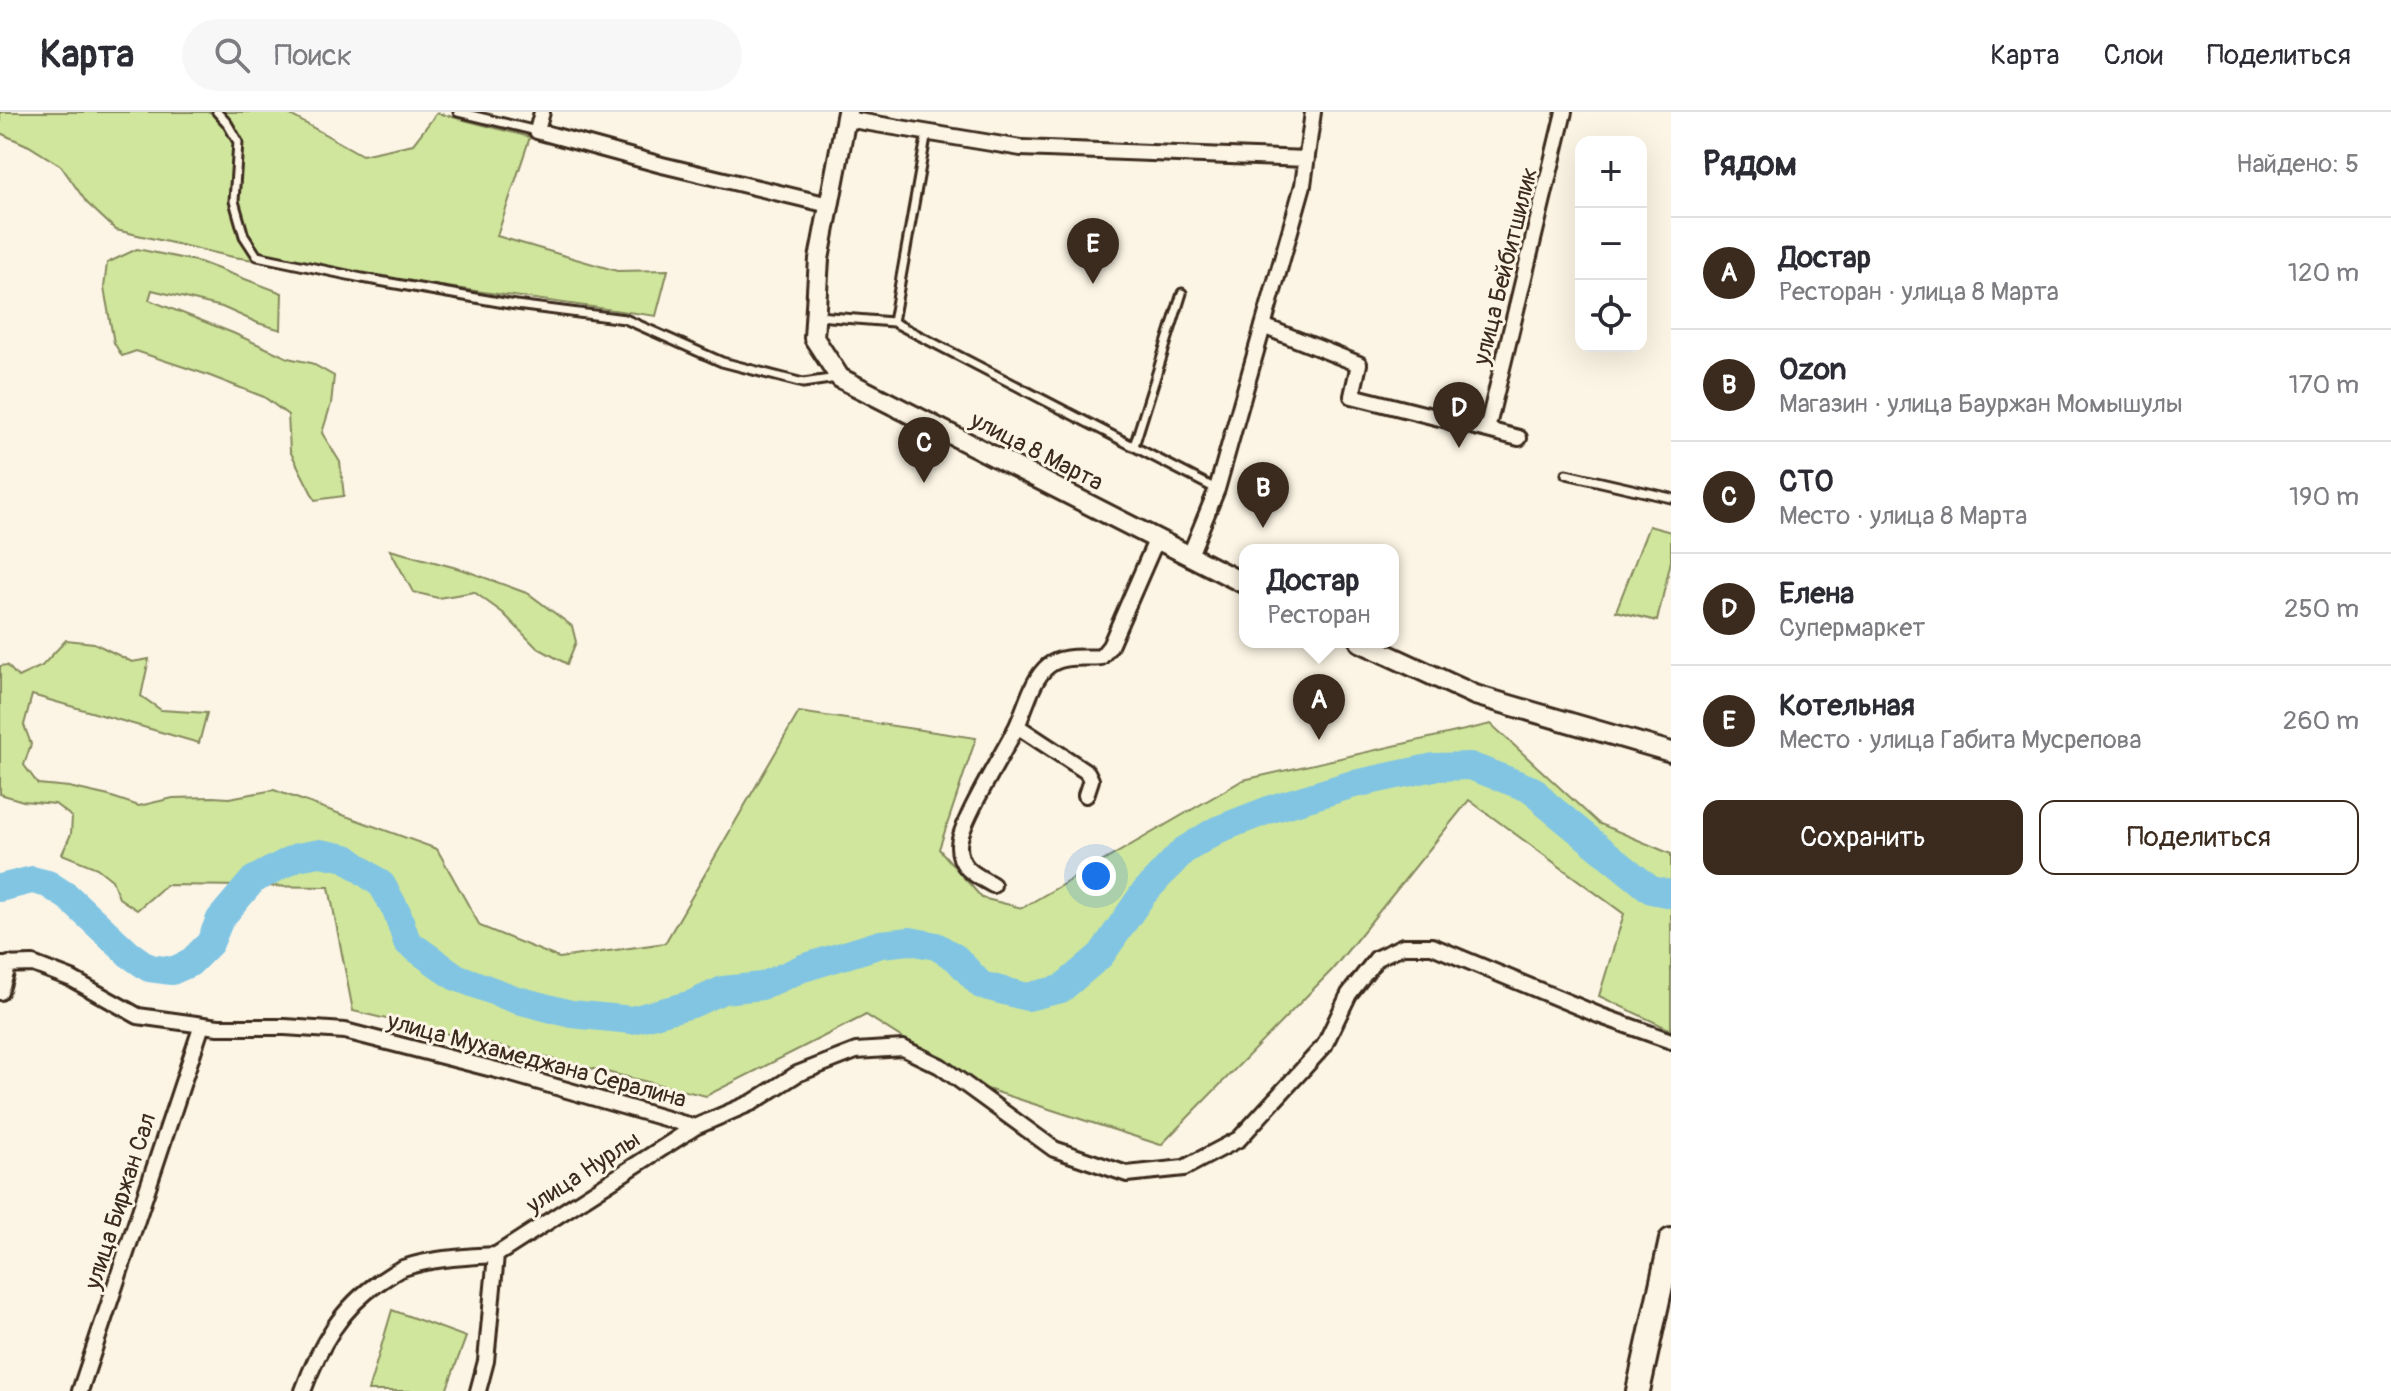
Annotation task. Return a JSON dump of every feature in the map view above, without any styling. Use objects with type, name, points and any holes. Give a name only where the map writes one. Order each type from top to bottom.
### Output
[{"type":"main road","points":[[1638,1391],[1664,1294],[1671,1240]]},
{"type":"street","points":[[542,112],[537,131],[829,205]]},
{"type":"street","points":[[1190,555],[1217,489],[1303,185],[1313,112]]},
{"type":"street","name":"улица Бейбитшилик","points":[[1487,430],[1564,112]]},
{"type":"street","points":[[840,378],[814,338],[819,259],[847,116],[1021,148],[1307,159]]},
{"type":"street","points":[[1263,326],[1359,364],[1352,396],[1519,438]]},
{"type":"street","name":"улица 8 Марта","points":[[840,378],[1239,581]]},
{"type":"street","points":[[993,885],[968,871],[961,860],[959,844],[966,821],[1017,726],[1037,680],[1047,667],[1060,659],[1101,657],[1110,646],[1157,538]]},
{"type":"street","points":[[1373,648],[1475,695],[1671,752]]},
{"type":"street","points":[[1017,726],[1087,772],[1091,780],[1086,795]]},
{"type":"street","name":"улица Мухамеджана Сералина","points":[[4,964],[33,964],[72,979],[138,1016],[218,1027],[345,1031],[508,1073],[695,1127],[753,1102],[797,1074],[856,1051],[903,1048],[940,1066],[1054,1149],[1127,1174],[1184,1168],[1239,1139],[1324,1046],[1349,994],[1377,958],[1403,946],[1432,946],[1601,1016],[1671,1041]]},
{"type":"street","points":[[0,992],[4,964]]},
{"type":"street","name":"улица Биржан Сал","points":[[80,1391],[202,1025]]},
{"type":"street","name":"улица Нурлы","points":[[303,1391],[328,1336],[345,1312],[371,1288],[400,1269],[443,1258],[496,1255],[695,1127]]},
{"type":"street","points":[[478,1391],[486,1361],[496,1255]]},
{"type":"lane","points":[[217,112],[238,142],[234,201],[244,236],[257,256],[516,305],[625,319],[722,362],[803,383],[840,378]]},
{"type":"lane","points":[[458,112],[537,131]]},
{"type":"lane","points":[[893,322],[927,132]]},
{"type":"lane","points":[[1134,446],[1182,293]]},
{"type":"lane","points":[[815,316],[893,322],[1217,489]]},
{"type":"lane","points":[[1566,474],[1671,498]]},
{"type":"green space","points":[[0,112],[285,112],[362,155],[413,144],[437,113],[530,137],[497,236],[617,271],[668,270],[656,316],[233,257],[116,230],[87,203],[61,166],[0,133]]},
{"type":"green space","points":[[137,249],[200,262],[282,293],[281,330],[222,307],[152,290],[149,300],[288,358],[311,363],[334,376],[331,404],[322,433],[340,462],[344,496],[315,500],[290,451],[288,415],[264,397],[136,351],[122,356],[114,343],[104,288],[107,263]]},
{"type":"green space","points":[[1649,526],[1671,532],[1671,561],[1657,621],[1616,611]]},
{"type":"green space","points":[[390,550],[464,570],[529,594],[572,626],[576,642],[567,664],[536,647],[503,613],[474,592],[438,598],[413,592]]},
{"type":"green space","points":[[66,640],[94,643],[132,662],[149,659],[141,696],[161,710],[207,713],[199,743],[32,695],[24,725],[31,744],[24,765],[38,784],[69,787],[139,806],[173,798],[229,798],[274,790],[437,849],[480,926],[559,958],[665,943],[799,712],[976,738],[939,849],[982,898],[1022,908],[1243,780],[1491,724],[1598,823],[1671,854],[1671,1030],[1599,996],[1624,914],[1469,800],[1332,970],[1161,1145],[978,1086],[866,1015],[706,1096],[353,1011],[329,887],[166,885],[137,910],[119,898],[112,880],[97,868],[62,854],[71,834],[72,817],[55,804],[23,801],[0,794],[0,666],[7,665],[18,677],[42,666]]},
{"type":"green space","points":[[392,1310],[466,1337],[446,1391],[368,1391]]},
{"type":"waterway","points":[[0,888],[32,880],[48,884],[68,897],[129,954],[149,968],[172,971],[190,963],[210,943],[220,919],[253,880],[297,857],[320,853],[346,858],[382,885],[397,912],[407,942],[456,977],[514,999],[571,1014],[632,1020],[692,1004],[723,990],[762,986],[803,968],[881,944],[910,941],[936,946],[956,958],[981,985],[1027,997],[1061,989],[1101,955],[1143,894],[1183,851],[1217,830],[1271,809],[1350,785],[1434,767],[1470,766],[1533,790],[1651,890],[1671,894]]},
{"type":"place","name":"Котельная","points":[[1093,284]]},
{"type":"place","name":"Елена","points":[[1459,448]]},
{"type":"place","name":"СТО","points":[[924,483]]},
{"type":"place","name":"Ozon","points":[[1263,528]]},
{"type":"place","name":"Достар","points":[[1319,740]]}]
